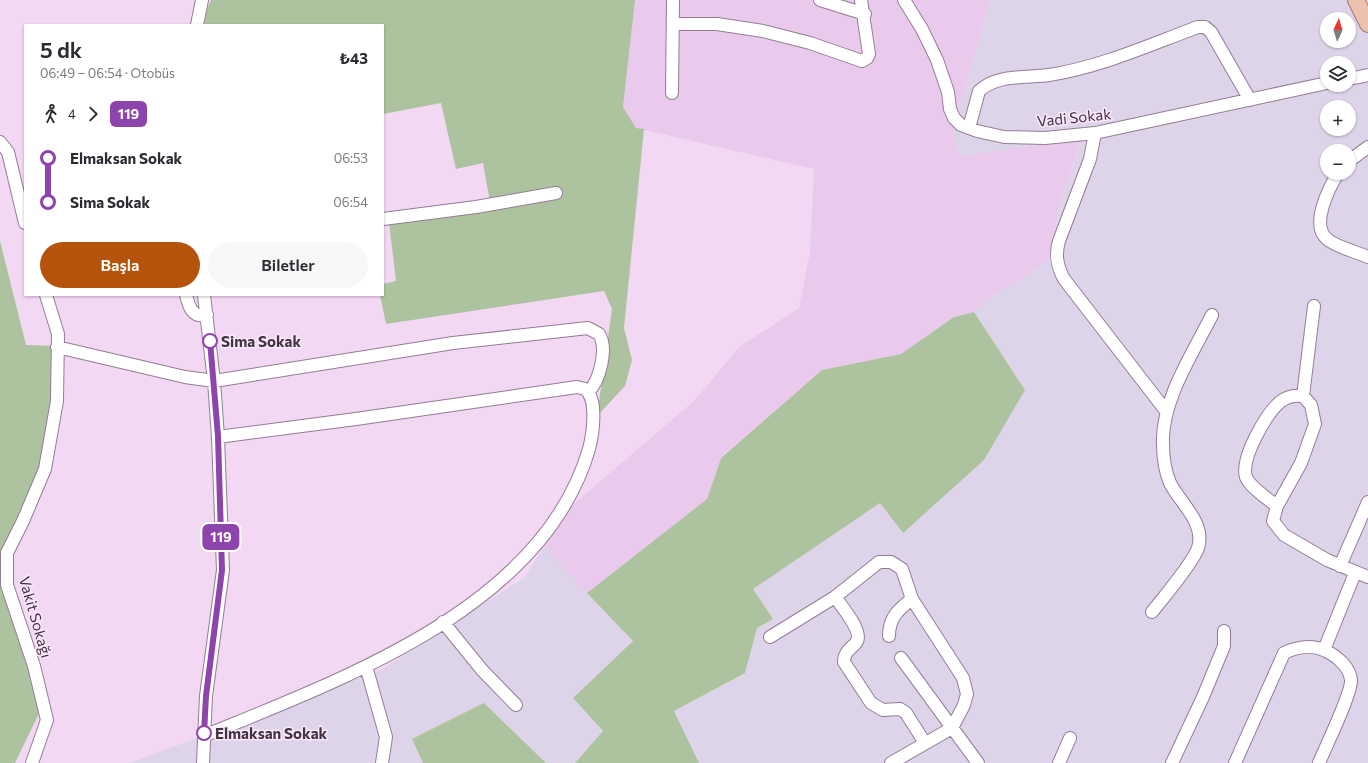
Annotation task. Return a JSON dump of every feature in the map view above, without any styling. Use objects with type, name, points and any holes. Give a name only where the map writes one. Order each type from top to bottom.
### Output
[{"type":"main road","points":[[1356,0],[1368,24]]},
{"type":"street","points":[[197,24],[202,0]]},
{"type":"street","points":[[672,93],[673,0]]},
{"type":"street","points":[[820,0],[865,14]]},
{"type":"street","points":[[673,24],[717,24],[763,31],[838,52],[859,62],[865,60],[869,54],[862,0]]},
{"type":"street","name":"Vadi Sokak","points":[[904,0],[922,29],[937,60],[948,92],[948,103],[952,114],[961,125],[1004,137],[1045,138],[1095,133],[1320,85]]},
{"type":"street","points":[[969,128],[979,91],[993,81],[1050,75],[1094,65],[1198,27],[1205,27],[1211,32],[1250,100]]},
{"type":"street","points":[[1356,78],[1368,75]]},
{"type":"street","points":[[1095,133],[1090,159],[1058,241],[1056,255],[1058,268],[1064,279],[1166,411]]},
{"type":"street","points":[[0,142],[8,152],[24,219]]},
{"type":"street","points":[[1356,156],[1368,147]]},
{"type":"street","points":[[1334,180],[1324,199],[1320,226],[1328,240],[1368,257]]},
{"type":"street","points":[[384,220],[476,207],[556,193]]},
{"type":"street","name":"Vakit Sokağı","points":[[32,763],[47,720],[34,666],[7,585],[7,553],[23,521],[45,468],[57,402],[58,334],[46,296]]},
{"type":"street","points":[[186,296],[192,312],[199,315],[207,315]]},
{"type":"street","points":[[203,763],[206,696],[222,570],[218,436],[214,381],[204,296]]},
{"type":"street","points":[[1314,306],[1303,396],[1311,405],[1315,424],[1301,463],[1277,506],[1273,521],[1284,535],[1340,566],[1368,577]]},
{"type":"street","points":[[1152,612],[1195,555],[1199,541],[1196,524],[1170,483],[1166,470],[1163,444],[1166,411],[1169,400],[1212,314]]},
{"type":"street","points":[[57,348],[214,381],[453,343],[588,328],[599,334],[603,346],[598,378],[588,392]]},
{"type":"street","points":[[204,736],[366,666],[415,640],[470,604],[509,573],[532,549],[556,519],[581,469],[590,444],[592,430],[592,399],[588,392],[576,387],[356,419],[218,436]]},
{"type":"street","points":[[1277,506],[1247,481],[1244,471],[1245,460],[1265,422],[1276,406],[1285,398],[1303,396]]},
{"type":"street","points":[[1340,566],[1368,502]]},
{"type":"street","points":[[770,637],[835,597],[879,562],[885,561],[895,564],[902,569],[912,599],[954,662],[965,683],[966,700],[952,728],[891,763]]},
{"type":"street","points":[[1324,650],[1355,573]]},
{"type":"street","points":[[835,597],[859,634],[858,641],[845,655],[844,662],[848,669],[871,703],[883,710],[900,709],[906,713],[925,743]]},
{"type":"street","points":[[889,636],[889,629],[893,617],[912,599]]},
{"type":"street","points":[[443,622],[482,670],[516,705]]},
{"type":"street","points":[[1172,763],[1203,698],[1224,646],[1224,631]]},
{"type":"street","points":[[1235,763],[1284,653],[1304,647],[1324,650],[1338,659],[1348,672],[1351,680],[1344,703],[1319,763]]},
{"type":"street","points":[[901,658],[978,763]]},
{"type":"street","points":[[366,666],[386,737],[382,763]]},
{"type":"street","points":[[1059,763],[1070,738]]},
{"type":"shaded area","points":[[635,0],[990,0],[953,133],[958,156],[1081,139],[1057,212],[1056,256],[989,298],[974,312],[954,317],[901,354],[822,370],[721,457],[707,499],[587,593],[544,546],[549,525],[695,400],[739,347],[799,308],[810,252],[814,169],[636,128],[623,107]]},
{"type":"shaded area","points":[[990,0],[1350,0],[1368,31],[1368,763],[699,763],[674,711],[745,672],[757,628],[753,589],[880,503],[903,533],[1025,390],[974,312],[989,298],[1056,256],[1057,212],[1081,140],[958,156],[953,133]]},
{"type":"shaded area","points":[[544,546],[633,641],[573,698],[603,731],[575,763],[546,763],[484,703],[412,739],[423,763],[129,763],[381,670],[524,578]]},
{"type":"green space","points":[[211,0],[635,0],[623,107],[636,128],[644,129],[624,328],[632,360],[625,386],[597,416],[612,309],[604,291],[386,324],[380,296],[384,296],[384,284],[396,281],[388,215],[490,202],[483,163],[456,169],[441,103],[384,114],[384,24],[202,24],[202,20]]},
{"type":"green space","points":[[0,241],[26,345],[55,346],[58,401],[42,470],[9,559],[8,593],[43,705],[15,763],[0,763]]},
{"type":"green space","points":[[974,312],[1025,390],[984,460],[903,533],[880,503],[753,589],[773,619],[757,628],[745,673],[674,711],[699,763],[575,763],[603,731],[573,698],[633,641],[587,593],[707,499],[721,458],[822,370],[901,354],[954,317]]},
{"type":"green space","points":[[484,703],[546,763],[423,763],[412,739]]},
{"type":"bus line","name":"119","points":[[204,733],[206,696],[222,570],[218,436],[210,341]]},
{"type":"place","name":"Sima Sokak","points":[[210,341]]},
{"type":"place","name":"Elmaksan Sokak","points":[[204,733]]}]
